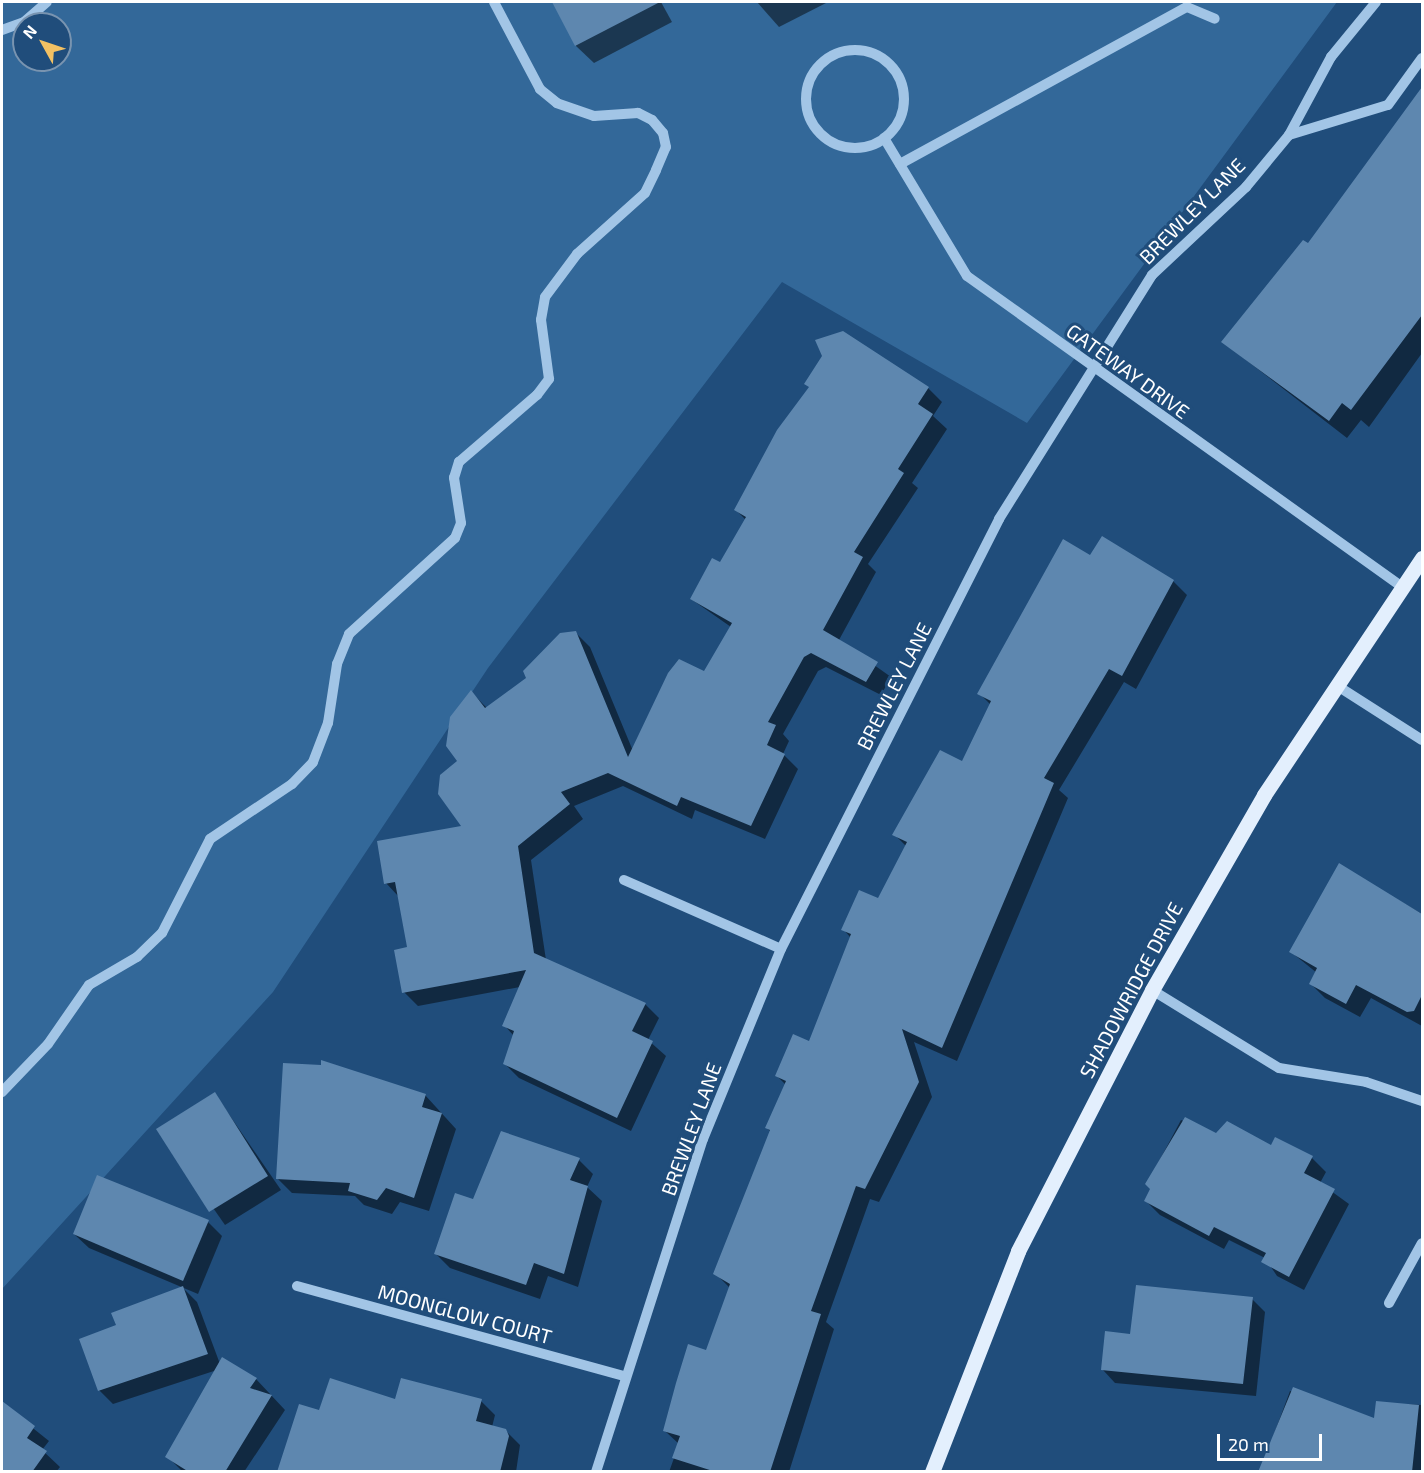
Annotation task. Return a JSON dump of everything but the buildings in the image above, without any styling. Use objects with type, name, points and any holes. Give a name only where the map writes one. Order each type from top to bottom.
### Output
[{"type":"main road","name":"SHADOWRIDGE DRIVE","points":[[932,1472],[1018,1251],[1152,990],[1263,795],[1401,586],[1422,558]]},
{"type":"street","points":[[2,30],[24,22],[47,2]]},
{"type":"street","points":[[2,1092],[48,1044],[89,985],[137,957],[162,933],[210,839],[292,784],[313,762],[328,723],[337,664],[349,634],[455,538],[461,523],[454,478],[459,462],[531,401],[549,378],[541,320],[545,297],[577,254],[645,193],[656,170],[666,147],[663,133],[652,120],[638,113],[594,116],[556,103],[540,89],[494,2]]},
{"type":"street","name":"BREWLEY LANE","points":[[596,1472],[624,1376],[704,1139],[781,949],[999,519],[1152,274],[1246,187],[1289,135],[1331,57],[1376,2]]},
{"type":"street","points":[[900,164],[1187,7],[1215,19]]},
{"type":"street","points":[[857,50],[873,53],[897,73],[904,104],[884,138],[851,148],[828,140],[812,123],[808,85],[827,59],[857,50]]},
{"type":"street","points":[[1289,135],[1388,105],[1422,58]]},
{"type":"street","name":"GATEWAY DRIVE","points":[[884,138],[968,276],[1093,370],[1401,586]]},
{"type":"street","points":[[1336,685],[1422,740]]},
{"type":"street","points":[[624,880],[781,949]]},
{"type":"street","points":[[1152,990],[1279,1068],[1366,1082],[1422,1101]]},
{"type":"street","points":[[1389,1303],[1422,1243]]},
{"type":"street","name":"MOONGLOW COURT","points":[[297,1286],[624,1376]]},
{"type":"shaded area","points":[[2,2],[1337,2],[1027,423],[782,282],[488,668],[273,992],[2,1289]]}]
